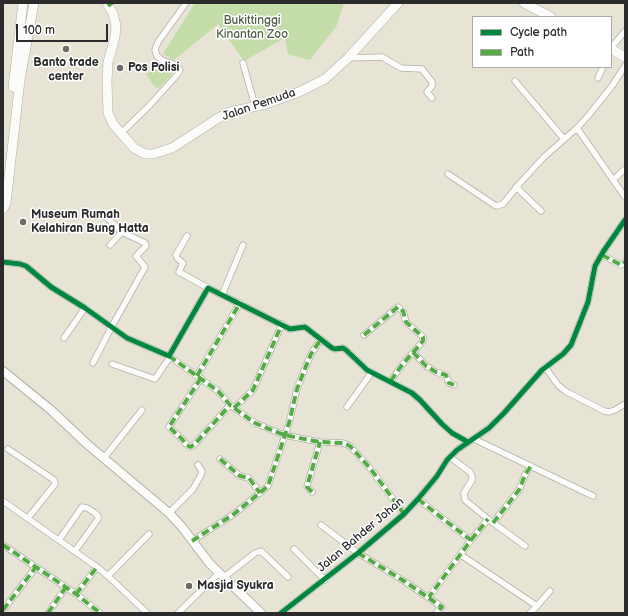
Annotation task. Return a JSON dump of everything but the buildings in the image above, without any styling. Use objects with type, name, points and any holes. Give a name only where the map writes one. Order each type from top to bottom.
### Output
[{"type":"main road","points":[[3,178],[23,3]]},
{"type":"main road","points":[[3,209],[6,203],[20,80],[34,3]]},
{"type":"main road","name":"Jalan Pemuda","points":[[109,4],[116,26],[115,37],[108,62],[108,113],[120,134],[134,148],[145,154],[153,154],[172,148],[230,112],[266,104],[308,88],[325,79],[348,58],[398,3]]},
{"type":"main road","points":[[524,3],[549,16]]},
{"type":"main road","points":[[612,49],[625,56]]},
{"type":"street","points":[[120,134],[178,75],[180,70],[176,65],[162,60],[157,56],[155,50],[158,42],[186,3]]},
{"type":"street","points":[[612,47],[625,31]]},
{"type":"street","points":[[348,58],[382,57],[401,68],[422,68],[432,82],[432,86],[427,92],[432,98]]},
{"type":"street","points":[[243,63],[255,106]]},
{"type":"street","points":[[448,174],[496,206],[503,204],[516,187],[544,157],[577,128],[612,86],[625,66]]},
{"type":"street","points":[[598,78],[603,68]]},
{"type":"street","points":[[515,80],[564,138]]},
{"type":"street","points":[[577,128],[625,197]]},
{"type":"street","points":[[613,180],[625,169]]},
{"type":"street","points":[[516,187],[541,211]]},
{"type":"street","points":[[93,363],[145,267],[136,256],[146,246],[145,243],[122,232],[106,217]]},
{"type":"street","name":"Jalan Bahder Johan","points":[[281,613],[325,580],[404,514],[418,499],[450,457],[457,450],[489,428],[545,367],[563,354],[571,345],[588,302],[594,271],[602,255],[625,220]]},
{"type":"street","points":[[110,245],[122,232]]},
{"type":"street","points":[[187,236],[176,255],[176,258],[183,263],[179,272],[208,288],[290,328],[305,327],[335,349],[343,348],[367,370],[392,380],[420,400],[452,433],[468,442]]},
{"type":"street","points":[[222,295],[243,245]]},
{"type":"street","points":[[602,255],[621,266],[625,262]]},
{"type":"street","points":[[3,262],[26,266],[51,286],[130,340],[169,356],[218,391],[232,407],[255,423],[284,435],[320,442],[343,443],[350,446],[373,471],[404,514]]},
{"type":"street","points":[[112,364],[155,379],[208,288]]},
{"type":"street","points":[[240,303],[169,427],[190,447],[194,445],[232,407],[253,390],[282,324]]},
{"type":"street","points":[[364,335],[398,307],[403,310],[406,322],[423,337],[422,341],[402,365],[392,380]]},
{"type":"street","points":[[64,338],[85,308]]},
{"type":"street","points":[[192,541],[234,514],[266,488],[270,482],[297,390],[311,354],[321,339]]},
{"type":"street","points":[[413,352],[426,366],[436,372],[446,375],[449,383],[454,386]]},
{"type":"street","points":[[545,367],[558,385],[565,391],[604,411],[609,412],[625,404]]},
{"type":"street","points":[[3,371],[52,410],[104,458],[170,513],[210,564],[261,613]]},
{"type":"street","points":[[347,408],[372,372]]},
{"type":"street","points":[[104,458],[142,410]]},
{"type":"street","points":[[474,439],[594,496]]},
{"type":"street","points":[[312,492],[308,487],[308,484],[320,442]]},
{"type":"street","points":[[8,449],[54,480],[55,484],[28,518]]},
{"type":"street","points":[[450,457],[472,476],[472,480],[464,493],[465,500],[493,523],[525,546]]},
{"type":"street","points":[[220,459],[240,476],[249,478],[260,493]]},
{"type":"street","points":[[170,513],[193,489],[202,471],[198,465]]},
{"type":"street","points":[[493,523],[519,490],[525,475],[531,466]]},
{"type":"street","points":[[418,499],[448,524],[471,540]]},
{"type":"street","points":[[3,501],[97,567],[147,613]]},
{"type":"street","points":[[59,540],[82,508],[87,508],[95,512],[98,519],[75,551]]},
{"type":"street","points":[[429,597],[488,519]]},
{"type":"street","points":[[320,525],[358,553],[429,597],[442,607],[436,613]]},
{"type":"street","points":[[108,576],[149,534]]},
{"type":"street","points":[[3,545],[76,594],[100,613]]},
{"type":"street","points":[[294,549],[325,580]]},
{"type":"street","points":[[178,613],[221,576],[261,551],[288,577]]},
{"type":"street","points":[[461,555],[537,606]]},
{"type":"street","points":[[3,610],[36,567]]},
{"type":"street","points":[[76,594],[97,567]]},
{"type":"street","points":[[48,613],[66,587]]},
{"type":"street","points":[[530,613],[550,591]]},
{"type":"green space","name":"Bukittinggi Kinantan Zoo","points":[[195,3],[344,3],[336,27],[310,60],[288,54],[285,38],[244,61],[218,24],[174,60],[163,54]]},
{"type":"green space","points":[[154,70],[169,71],[172,74],[159,88],[155,87],[146,74]]},
{"type":"marked path","points":[[108,6],[112,3]]},
{"type":"marked path","points":[[602,255],[621,265],[625,262]]},
{"type":"marked path","points":[[197,376],[240,303]]},
{"type":"marked path","points":[[364,335],[398,307],[403,311],[406,322],[423,337],[423,341],[402,365],[390,382]]},
{"type":"marked path","points":[[234,408],[253,390],[282,324]]},
{"type":"marked path","points":[[192,541],[234,514],[268,486],[289,423],[297,389],[311,354],[321,339]]},
{"type":"marked path","points":[[413,352],[426,366],[436,372],[446,375],[449,383],[454,385]]},
{"type":"marked path","points":[[169,356],[218,391],[230,405],[255,423],[284,435],[320,442],[343,443],[350,446],[370,468],[404,514]]},
{"type":"marked path","points":[[201,378],[169,427],[186,444],[190,447],[194,445],[230,405]]},
{"type":"marked path","points":[[312,492],[307,487],[320,442]]},
{"type":"marked path","points":[[220,459],[240,476],[249,478],[260,493]]},
{"type":"marked path","points":[[493,523],[519,490],[525,475],[531,466]]},
{"type":"marked path","points":[[418,499],[471,540],[429,597]]},
{"type":"marked path","points":[[471,540],[488,519]]},
{"type":"marked path","points":[[3,545],[76,594],[100,613]]},
{"type":"marked path","points":[[358,553],[404,581],[442,607],[436,613]]},
{"type":"marked path","points":[[3,610],[36,567]]},
{"type":"marked path","points":[[76,594],[97,567]]},
{"type":"marked path","points":[[48,613],[66,587]]},
{"type":"cycle path","points":[[281,613],[358,553],[404,514],[437,476],[447,460],[457,450],[489,428],[542,370],[563,354],[571,345],[588,302],[595,266],[625,220]]},
{"type":"cycle path","points":[[3,262],[26,266],[51,287],[85,308],[127,338],[169,356],[208,288],[290,329],[305,327],[332,348],[343,348],[367,370],[412,393],[452,433],[468,442]]},
{"type":"place","name":"Banto trade center","points":[[66,49]]},
{"type":"place","name":"Pos Polisi","points":[[120,68]]},
{"type":"place","name":"Museum Rumah Kelahiran Bung Hatta","points":[[23,222]]},
{"type":"place","name":"Masjid Syukra","points":[[189,586]]}]
